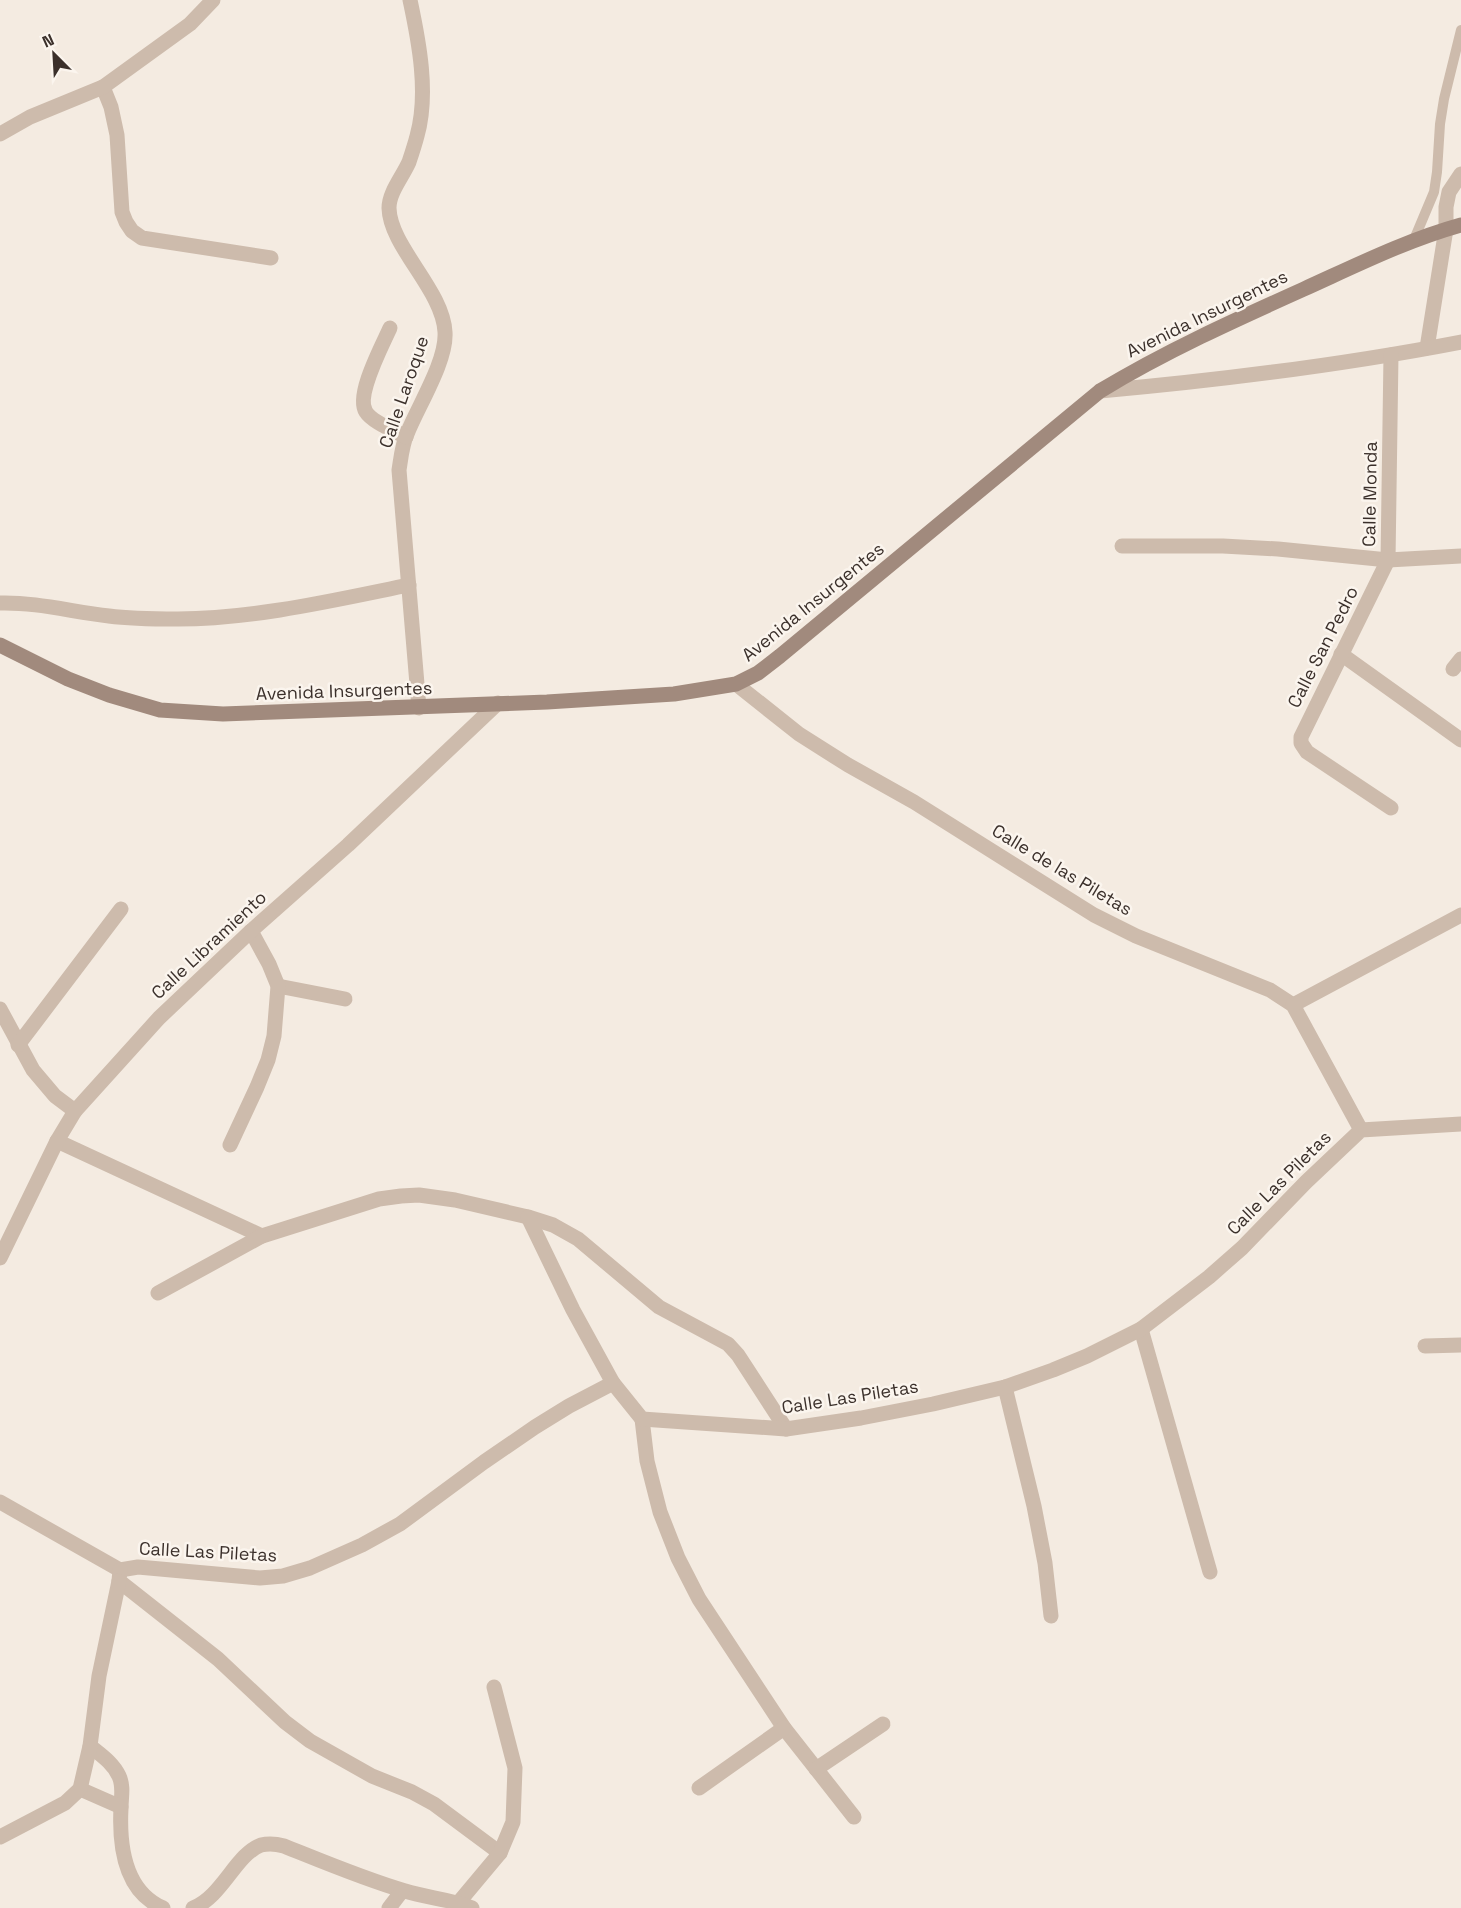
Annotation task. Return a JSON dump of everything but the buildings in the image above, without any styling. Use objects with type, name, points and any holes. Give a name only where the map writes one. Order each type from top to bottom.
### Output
[{"type":"main road","name":"Avenida Insurgentes","points":[[0,645],[68,679],[109,695],[160,710],[223,714],[547,702],[674,694],[736,684],[758,673],[780,656],[1100,391],[1194,339],[1369,260],[1461,225]]},
{"type":"street","points":[[0,134],[30,117],[103,87],[190,24],[213,0]]},
{"type":"street","name":"Calle Laroque","points":[[410,0],[421,70],[423,104],[418,133],[409,163],[389,206],[391,220],[398,237],[436,302],[445,330],[445,345],[406,437],[399,470],[419,708]]},
{"type":"street","points":[[103,87],[111,107],[117,135],[122,212],[132,231],[142,238],[162,242],[271,258]]},
{"type":"street","points":[[1427,348],[1446,229],[1446,207],[1449,192],[1461,174]]},
{"type":"street","points":[[390,328],[370,374],[362,405],[370,417],[406,437]]},
{"type":"street","points":[[1100,391],[1176,384],[1391,356],[1461,342]]},
{"type":"street","name":"Calle Monda","points":[[1391,356],[1388,560],[1461,556]]},
{"type":"street","points":[[1122,546],[1234,547],[1388,560]]},
{"type":"street","name":"Calle San Pedro","points":[[1388,560],[1302,732],[1301,743],[1307,752],[1391,808]]},
{"type":"street","points":[[0,603],[112,616],[180,619],[254,614],[318,604],[409,585]]},
{"type":"street","points":[[1341,654],[1461,740]]},
{"type":"street","name":"Calle de las Piletas","points":[[736,684],[800,734],[848,765],[914,802],[1094,915],[1136,936],[1270,990],[1293,1005],[1362,1130]]},
{"type":"street","name":"Calle Libramiento","points":[[0,1258],[57,1141],[75,1111],[159,1018],[251,931],[348,845],[498,703]]},
{"type":"street","points":[[18,1046],[121,909]]},
{"type":"street","points":[[1293,1005],[1461,915]]},
{"type":"street","points":[[230,1145],[268,1060],[274,1036],[278,986],[251,931]]},
{"type":"street","points":[[278,986],[345,999]]},
{"type":"street","points":[[0,1009],[18,1046],[43,1084],[75,1111]]},
{"type":"street","points":[[1362,1130],[1461,1124]]},
{"type":"street","name":"Calle Las Piletas","points":[[642,1419],[786,1429],[933,1404],[1005,1387],[1061,1367],[1141,1329],[1209,1277],[1242,1248],[1306,1182],[1362,1130]]},
{"type":"street","points":[[57,1141],[262,1236]]},
{"type":"street","points":[[158,1293],[262,1236],[380,1199],[419,1196],[455,1200],[528,1217],[553,1225],[578,1239],[659,1307],[728,1344],[738,1355],[786,1429]]},
{"type":"street","points":[[528,1217],[573,1310],[613,1383],[642,1419],[647,1461],[658,1502],[678,1558],[699,1599],[784,1728],[854,1817]]},
{"type":"street","points":[[1141,1329],[1210,1572]]},
{"type":"street","points":[[1425,1346],[1461,1345]]},
{"type":"street","name":"Calle Las Piletas","points":[[119,1576],[129,1567],[260,1578],[283,1576],[310,1568],[362,1545],[400,1524],[535,1427],[613,1383]]},
{"type":"street","points":[[1005,1387],[1036,1518],[1045,1563],[1051,1616]]},
{"type":"street","name":"Calle Las Piletas","points":[[0,1502],[119,1576],[218,1659],[266,1705],[310,1741],[372,1776],[412,1792],[434,1804],[500,1853]]},
{"type":"street","points":[[0,1837],[65,1803],[80,1789],[90,1746],[99,1676],[119,1576]]},
{"type":"street","points":[[193,1908],[209,1899],[250,1851],[261,1845],[272,1844],[284,1846],[402,1891],[465,1905],[500,1853],[513,1822],[515,1768],[494,1687]]},
{"type":"street","points":[[816,1769],[883,1724]]},
{"type":"street","points":[[699,1788],[784,1728]]},
{"type":"street","points":[[90,1746],[112,1764],[120,1777],[123,1790],[120,1844],[131,1877],[142,1895],[153,1904],[163,1908]]},
{"type":"street","points":[[80,1789],[121,1808]]},
{"type":"street","points":[[389,1908],[402,1891]]},
{"type":"lane","points":[[1413,242],[1434,192],[1444,99],[1461,30]]}]
